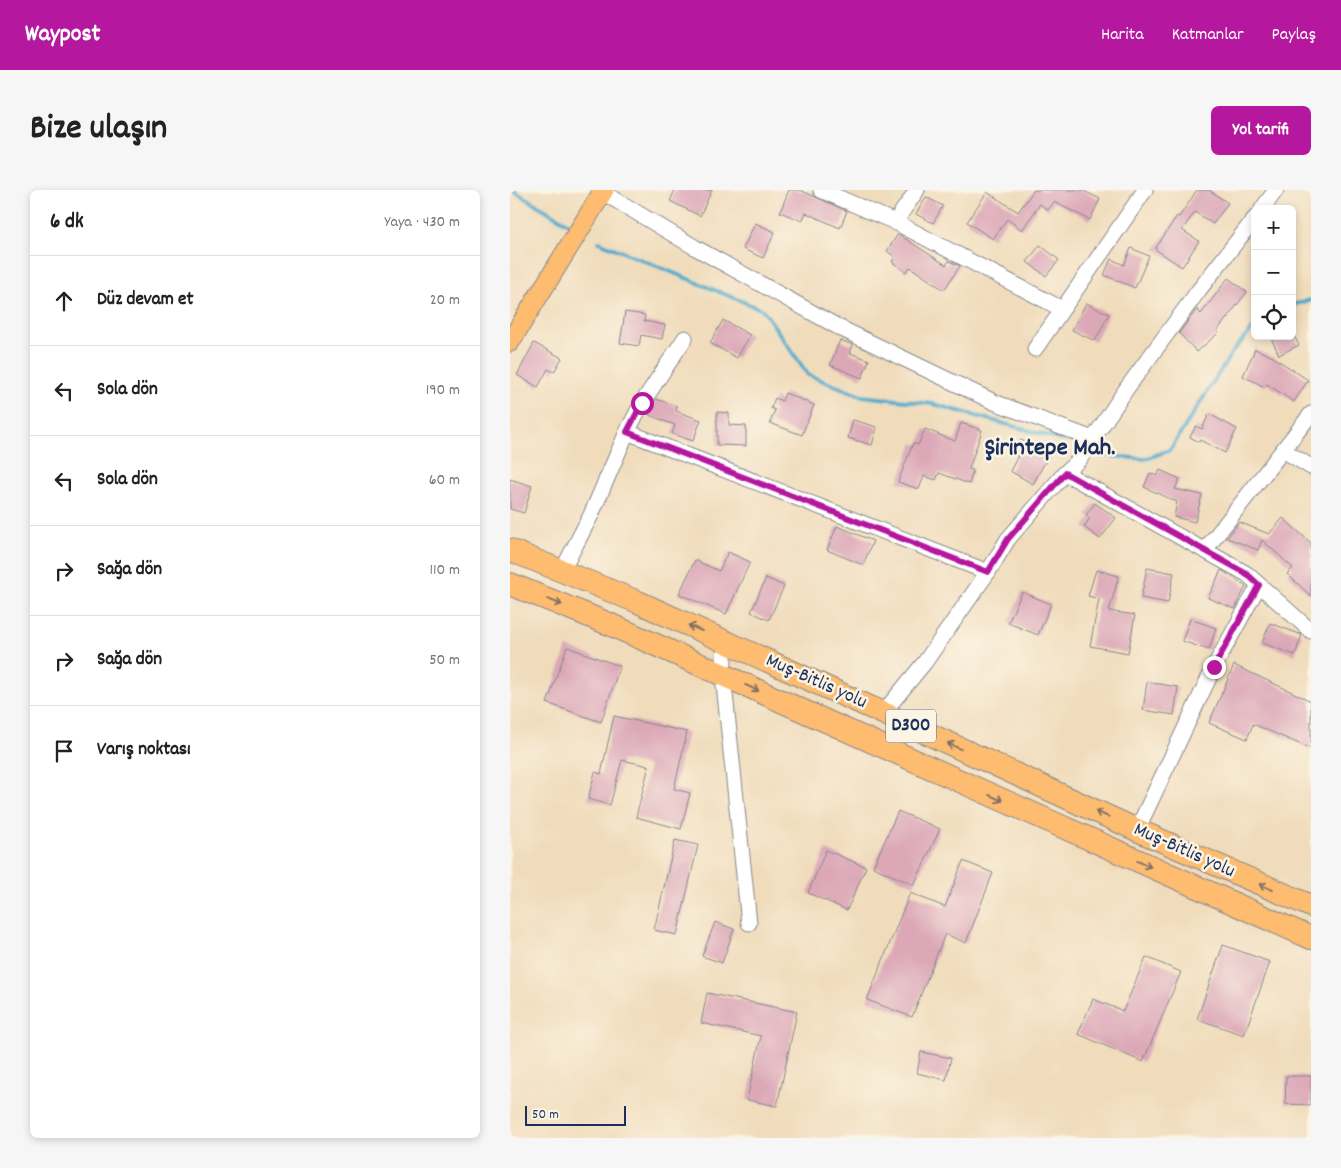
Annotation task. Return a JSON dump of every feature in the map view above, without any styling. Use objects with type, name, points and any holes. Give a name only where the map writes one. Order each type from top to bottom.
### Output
[{"type":"highway","name":"Muş-Bitlis yolu","points":[[510,550],[638,602],[1137,830],[1311,906]]},
{"type":"highway","name":"Muş-Bitlis yolu","points":[[510,584],[609,624],[1311,938]]},
{"type":"main road","points":[[510,342],[602,191]]},
{"type":"street","points":[[821,190],[895,222],[1062,309]]},
{"type":"street","points":[[895,222],[918,190]]},
{"type":"street","points":[[1035,349],[1145,190]]},
{"type":"street","points":[[1265,205],[1276,190]]},
{"type":"street","points":[[602,191],[696,248],[840,328],[994,402],[1093,439]]},
{"type":"street","points":[[883,713],[925,662],[988,572],[1008,539],[1065,473],[1079,460],[1155,350],[1251,223]]},
{"type":"street","points":[[562,571],[592,515],[627,432],[642,403],[685,338]]},
{"type":"street","points":[[1205,550],[1311,414]]},
{"type":"street","points":[[627,432],[988,572]]},
{"type":"street","points":[[1283,450],[1311,467]]},
{"type":"street","points":[[1065,473],[1247,574],[1311,632]]},
{"type":"street","points":[[1137,830],[1214,667],[1259,585]]},
{"type":"street","points":[[725,642],[723,675],[750,923]]},
{"type":"building","points":[[675,190],[712,190],[700,216],[670,201]]},
{"type":"building","points":[[789,190],[800,190],[847,211],[840,228],[806,213],[802,221],[780,212]]},
{"type":"building","points":[[1034,190],[1082,190],[1100,199],[1090,220],[1054,202],[1048,210],[1040,204],[1022,230],[1007,219],[993,239],[967,222],[987,192],[1018,212]]},
{"type":"building","points":[[1197,190],[1209,190],[1228,203],[1213,224],[1195,212],[1182,230],[1199,241],[1182,267],[1155,249]]},
{"type":"building","points":[[926,197],[943,206],[933,223],[916,214]]},
{"type":"building","points":[[755,223],[775,232],[763,258],[743,249]]},
{"type":"building","points":[[898,234],[946,265],[949,261],[960,266],[944,290],[910,267],[906,272],[892,262],[895,257],[887,251]]},
{"type":"building","points":[[1040,245],[1059,260],[1046,276],[1027,262]]},
{"type":"building","points":[[1131,248],[1149,256],[1135,288],[1104,275],[1111,259],[1124,265]]},
{"type":"building","points":[[1228,278],[1247,292],[1217,331],[1218,333],[1197,352],[1179,333],[1197,309],[1201,314]]},
{"type":"building","points":[[1086,303],[1109,314],[1095,341],[1072,330]]},
{"type":"building","points":[[625,312],[645,315],[644,321],[665,325],[662,339],[641,335],[639,346],[620,343]]},
{"type":"building","points":[[723,320],[750,335],[737,358],[710,343]]},
{"type":"building","points":[[840,340],[853,345],[850,353],[869,360],[862,378],[830,365]]},
{"type":"building","points":[[1272,340],[1296,340],[1299,345],[1279,355]]},
{"type":"building","points":[[534,343],[562,358],[554,372],[548,369],[538,387],[517,375]]},
{"type":"building","points":[[1255,349],[1273,357],[1308,380],[1294,402],[1267,384],[1265,387],[1243,376]]},
{"type":"building","points":[[785,393],[814,405],[802,435],[770,423],[775,410],[771,408],[775,398],[782,401]]},
{"type":"building","points":[[656,399],[677,406],[676,411],[701,420],[693,441],[672,434],[675,425],[649,415]]},
{"type":"building","points":[[717,412],[729,413],[729,425],[746,426],[746,446],[717,445]]},
{"type":"building","points":[[1209,414],[1237,429],[1225,453],[1190,437],[1196,426],[1202,429]]},
{"type":"building","points":[[853,420],[877,427],[872,445],[848,438]]},
{"type":"building","points":[[961,423],[982,430],[969,469],[973,470],[969,484],[939,473],[936,480],[924,476],[919,489],[898,482],[913,443],[918,445],[925,429],[955,441]]},
{"type":"building","points":[[1021,440],[1049,455],[1033,484],[1010,471],[1018,456],[1013,454]]},
{"type":"building","points":[[1160,470],[1180,479],[1175,489],[1202,495],[1195,522],[1174,517],[1177,502],[1144,487],[1150,473],[1157,476]]},
{"type":"building","points":[[510,479],[532,486],[524,513],[510,509]]},
{"type":"building","points":[[1095,503],[1116,518],[1100,539],[1084,527],[1090,518],[1086,515]]},
{"type":"building","points":[[1283,518],[1311,543],[1311,596],[1287,574],[1293,568],[1262,540],[1258,550],[1227,538],[1239,522],[1269,534]]},
{"type":"building","points":[[837,526],[873,541],[863,565],[827,550]]},
{"type":"building","points":[[728,552],[750,562],[726,614],[679,594],[695,560],[719,571]]},
{"type":"building","points":[[1147,568],[1174,573],[1168,603],[1141,598]]},
{"type":"building","points":[[1096,570],[1119,576],[1109,611],[1135,615],[1128,653],[1090,646],[1099,599],[1088,596]]},
{"type":"building","points":[[1221,570],[1246,586],[1235,609],[1208,598]]},
{"type":"building","points":[[766,578],[784,586],[769,620],[751,612]]},
{"type":"building","points":[[1022,592],[1051,604],[1038,635],[1008,623]]},
{"type":"building","points":[[1190,619],[1216,628],[1209,650],[1182,641]]},
{"type":"building","points":[[1270,623],[1302,635],[1295,655],[1262,643]]},
{"type":"building","points":[[567,647],[620,666],[601,722],[547,703]]},
{"type":"building","points":[[1234,665],[1311,701],[1311,749],[1253,724],[1247,739],[1209,723]]},
{"type":"building","points":[[1147,682],[1178,687],[1174,715],[1143,710]]},
{"type":"building","points":[[614,716],[687,732],[674,789],[690,793],[681,829],[636,817],[649,766],[622,760],[610,805],[588,799],[595,772],[601,774]]},
{"type":"building","points":[[898,811],[940,829],[914,885],[873,867]]},
{"type":"building","points":[[675,840],[698,845],[677,935],[654,930]]},
{"type":"building","points":[[826,850],[866,867],[847,910],[808,893]]},
{"type":"building","points":[[963,861],[993,873],[966,943],[945,934],[912,1017],[867,1000],[910,893],[945,907]]},
{"type":"building","points":[[715,922],[734,929],[722,963],[702,956]]},
{"type":"building","points":[[1223,945],[1270,962],[1244,1035],[1197,1019]]},
{"type":"building","points":[[1146,957],[1181,972],[1143,1062],[1078,1034],[1093,999],[1123,1011]]},
{"type":"building","points":[[707,993],[797,1012],[777,1106],[747,1100],[761,1036],[701,1023]]},
{"type":"building","points":[[921,1052],[951,1058],[946,1080],[917,1073]]},
{"type":"building","points":[[1286,1076],[1311,1076],[1311,1105],[1285,1104]]},
{"type":"waterway","points":[[512,190],[572,226]]},
{"type":"waterway","points":[[599,242],[763,310],[808,375],[862,396],[933,404],[1063,440]]},
{"type":"waterway","points":[[1296,304],[1311,300]]},
{"type":"waterway","points":[[1099,455],[1145,459],[1170,450],[1233,351],[1251,331]]},
{"type":"district","name":"Şirintepe Mah.","points":[[1050,449]]},
{"type":"route","points":[[642,403],[627,432],[988,572],[1008,539],[1065,473],[1247,574],[1259,585],[1214,667]]}]
